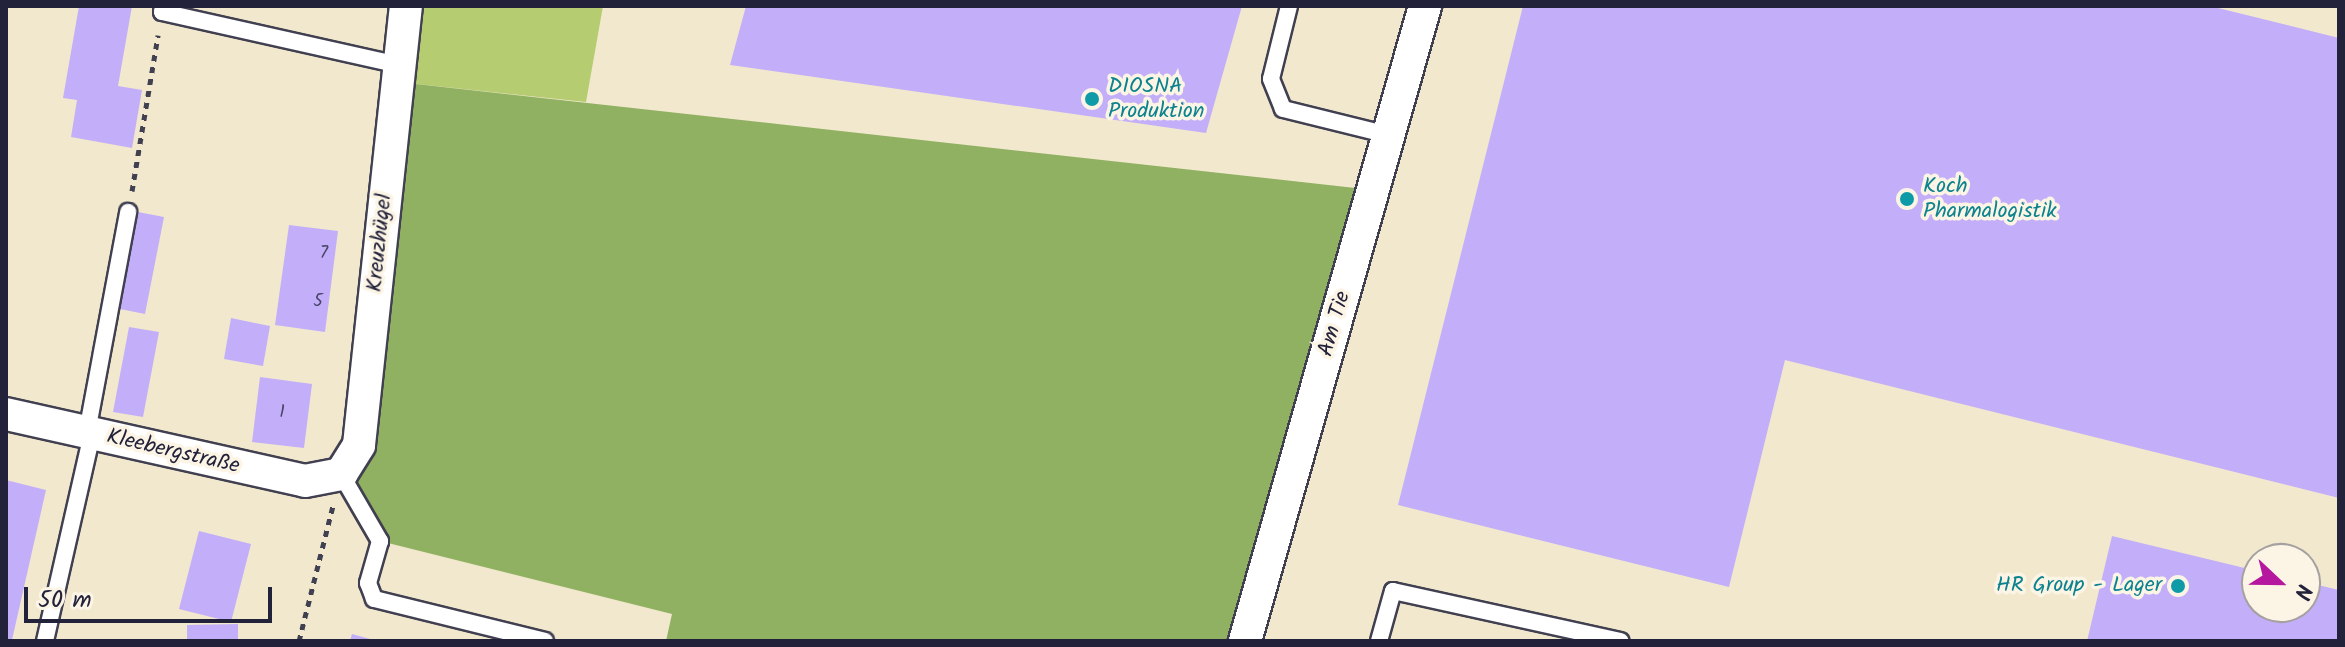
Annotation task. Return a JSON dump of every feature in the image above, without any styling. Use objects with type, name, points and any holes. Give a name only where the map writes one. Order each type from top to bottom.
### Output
[{"type":"street","name":"Kreuzhügel","points":[[341,474],[359,445],[406,6]]},
{"type":"street","name":"Am Tie","points":[[1245,641],[1425,6]]},
{"type":"street","name":"Kleebergstraße","points":[[6,414],[305,481],[341,474]]},
{"type":"lane","points":[[1289,6],[1271,79],[1283,109],[1389,135]]},
{"type":"lane","points":[[162,9],[400,65]]},
{"type":"lane","points":[[45,641],[90,433],[128,212]]},
{"type":"lane","points":[[341,474],[380,541],[368,583],[374,599],[545,641]]},
{"type":"lane","points":[[1379,641],[1393,591],[1621,641]]},
{"type":"path","points":[[128,212],[162,9]]},
{"type":"path","points":[[299,641],[341,474]]},
{"type":"green space","points":[[406,6],[603,6],[586,102],[398,82]]},
{"type":"green space","points":[[398,82],[1373,190],[1247,641],[666,641],[672,614],[380,541],[341,474]]},
{"type":"building","points":[[79,6],[132,6],[118,86],[142,90],[132,148],[71,137],[77,100],[63,98]]},
{"type":"building","name":"DIOSNA Produktion","points":[[746,6],[1242,6],[1206,133],[730,65]]},
{"type":"building","name":"Koch Pharmalogistik","points":[[1523,6],[2210,6],[2339,38],[2339,498],[1785,360],[1729,587],[1398,505]]},
{"type":"building","points":[[138,212],[164,217],[145,314],[120,309]]},
{"type":"building","points":[[289,225],[338,231],[325,332],[275,325]]},
{"type":"building","points":[[231,318],[270,326],[263,366],[224,359]]},
{"type":"building","points":[[129,327],[159,332],[143,417],[113,412]]},
{"type":"building","points":[[260,377],[312,384],[304,448],[252,442]]},
{"type":"building","points":[[6,480],[46,490],[12,640],[6,639]]},
{"type":"building","points":[[199,531],[251,544],[231,622],[179,609]]},
{"type":"building","name":"HR Group - Lager","points":[[2112,536],[2241,567],[2241,623],[2321,623],[2321,586],[2339,590],[2339,641],[2087,641]]},
{"type":"building","points":[[238,624],[238,641],[187,641],[187,625]]},
{"type":"building","points":[[352,634],[374,640],[374,641],[350,641]]},
{"type":"place","name":"DIOSNA Produktion","points":[[1092,99]]},
{"type":"place","name":"Koch Pharmalogistik","points":[[1907,199]]},
{"type":"place","name":"HR Group - Lager","points":[[2178,586]]}]
